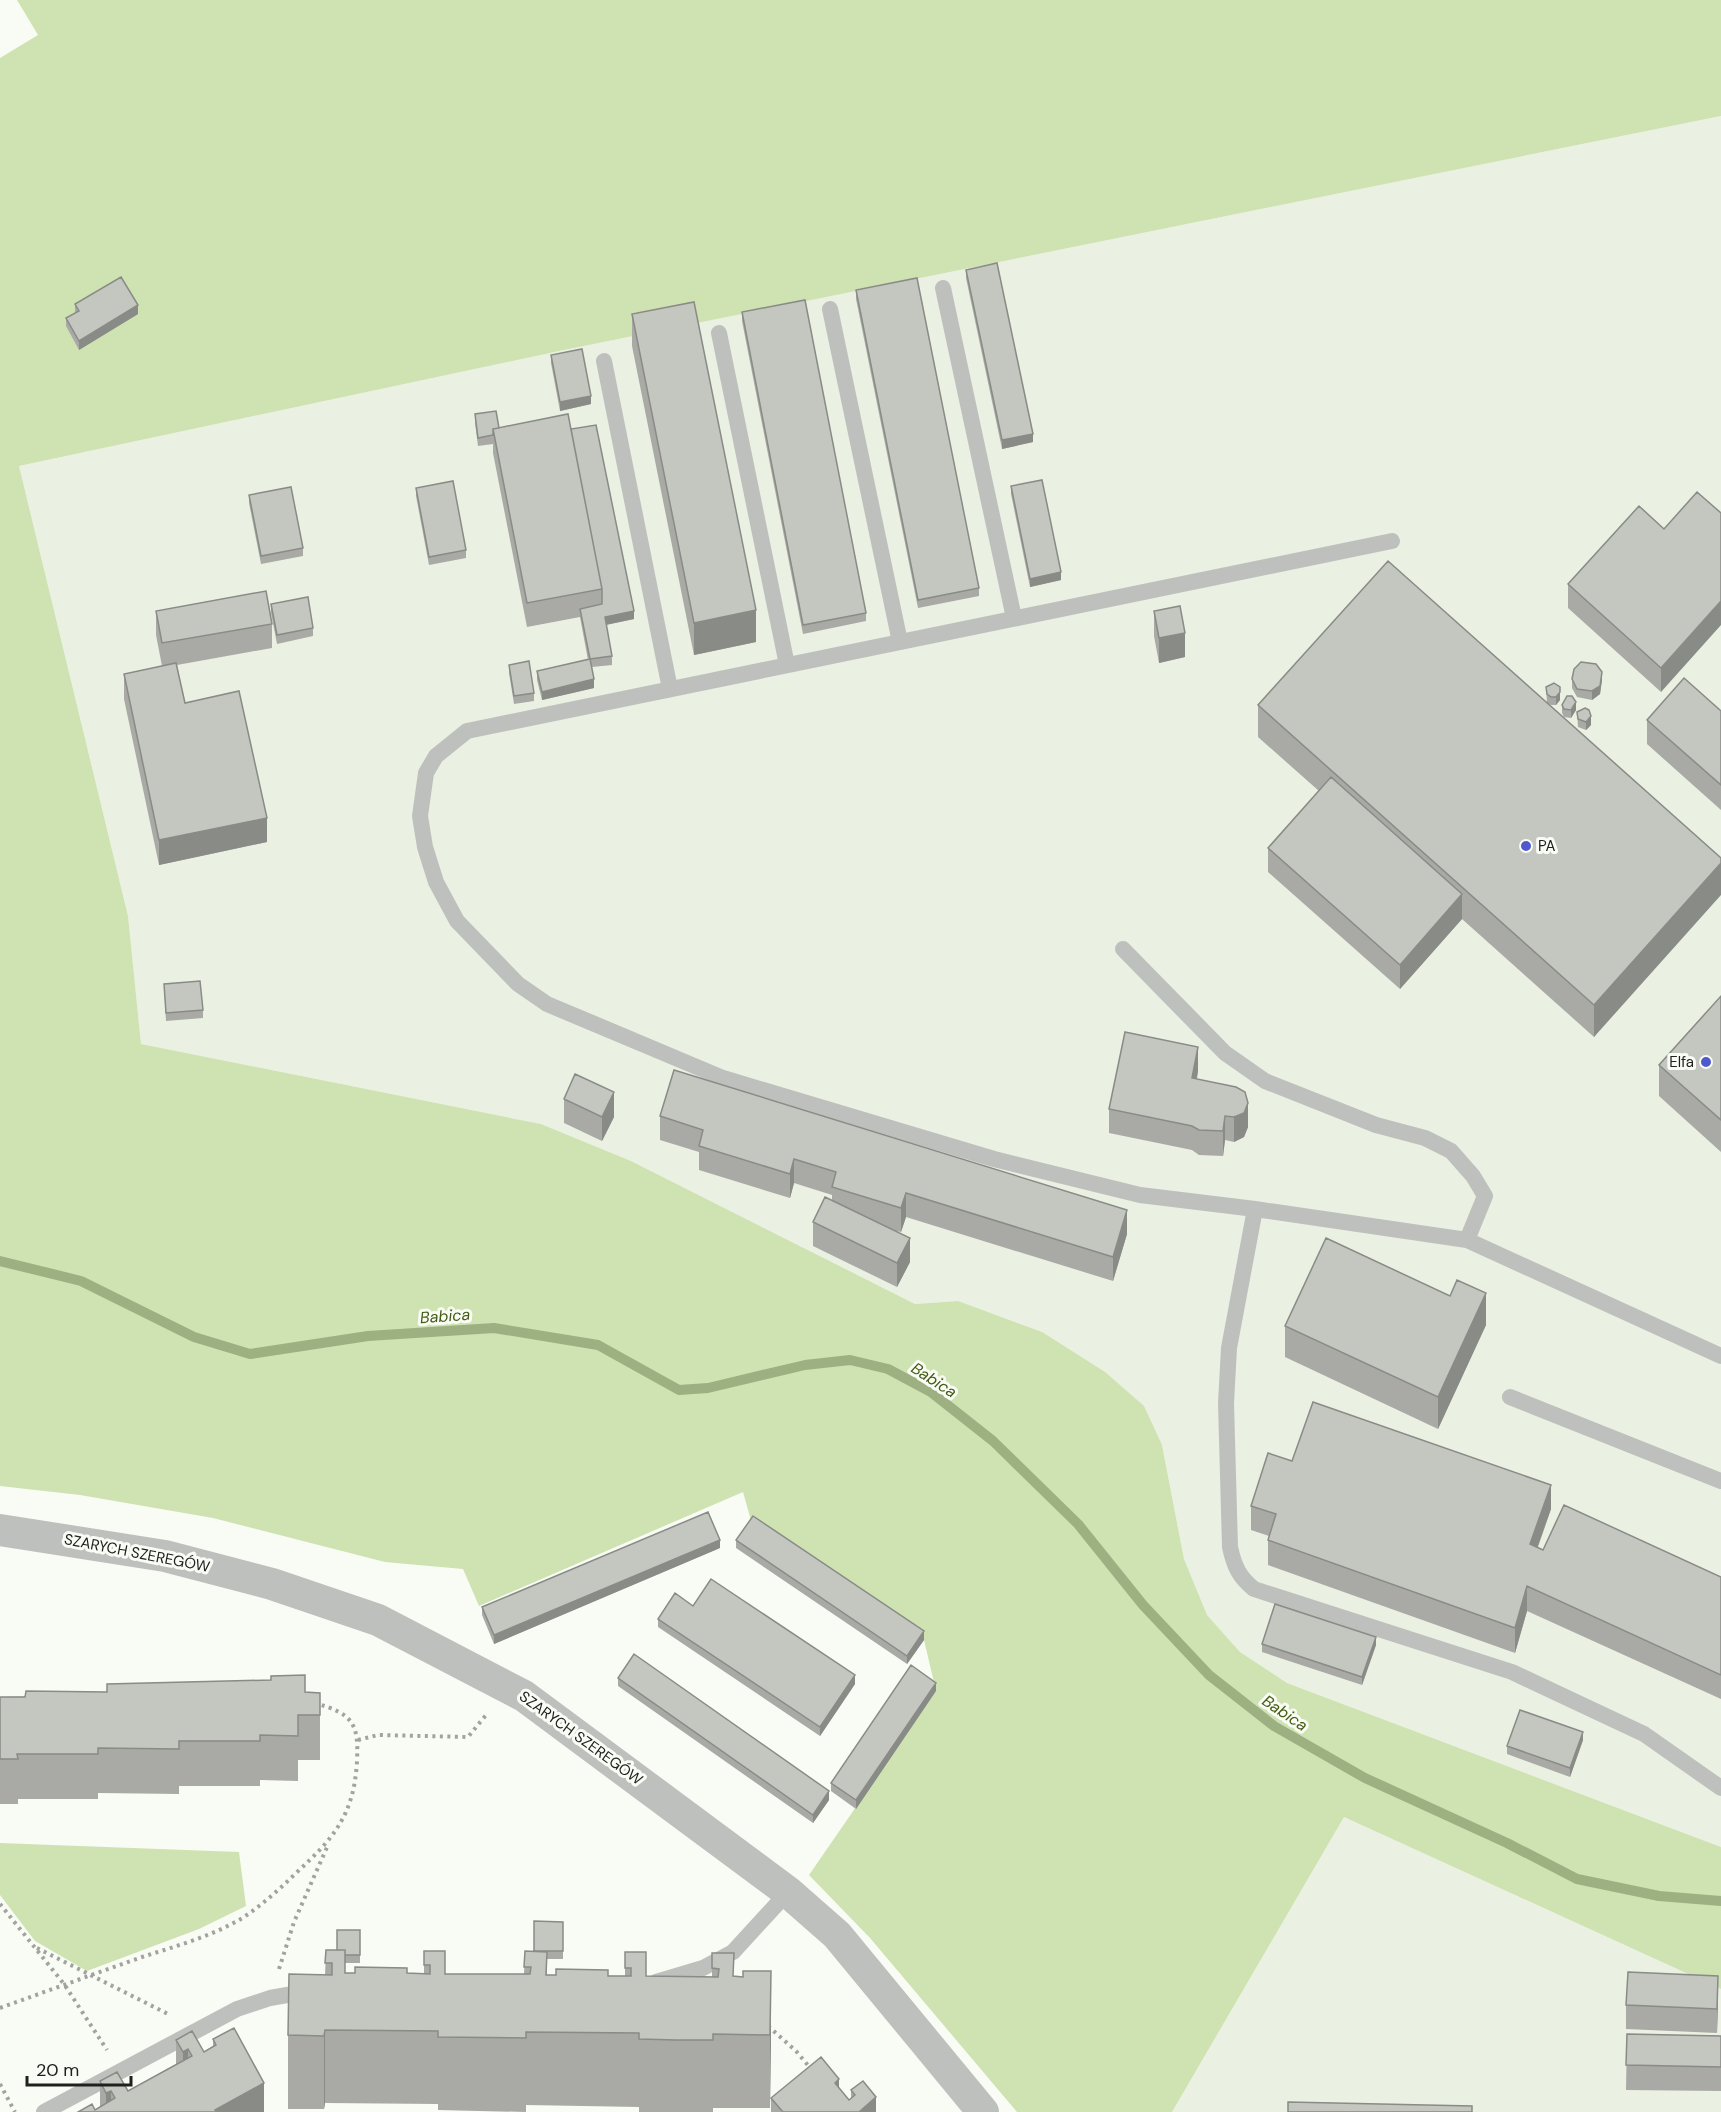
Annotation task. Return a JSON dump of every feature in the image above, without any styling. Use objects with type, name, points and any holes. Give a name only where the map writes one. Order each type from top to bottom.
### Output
[{"type":"street","name":"SZARYCH SZEREGÓW","points":[[0,1530],[165,1556],[272,1584],[378,1620],[524,1696],[788,1892],[837,1935],[982,2112]]},
{"type":"lane","points":[[943,288],[1014,618]]},
{"type":"lane","points":[[830,309],[900,642]]},
{"type":"lane","points":[[719,333],[787,665]]},
{"type":"lane","points":[[604,361],[670,689]]},
{"type":"lane","points":[[1392,541],[467,731],[454,739],[436,756],[426,773],[420,816],[436,882],[457,921],[518,984],[547,1004],[723,1078],[994,1159],[1129,1192],[1467,1240],[1721,1356]]},
{"type":"lane","points":[[1123,949],[1225,1053],[1265,1081],[1376,1125],[1425,1138],[1451,1151],[1473,1176],[1485,1196],[1467,1240]]},
{"type":"lane","points":[[1255,1209],[1229,1348],[1226,1402],[1230,1547],[1234,1566],[1242,1579],[1254,1589],[1512,1672],[1644,1734],[1721,1788]]},
{"type":"lane","points":[[1510,1396],[1721,1481]]},
{"type":"lane","points":[[640,1987],[703,1968],[733,1952],[788,1892]]},
{"type":"lane","points":[[44,2112],[237,2009],[270,1998],[326,1990]]},
{"type":"lane","points":[[203,2026],[218,2039]]},
{"type":"path","points":[[270,1998],[294,1922],[330,1842],[344,1820],[352,1795],[358,1740],[355,1726],[346,1716],[307,1701]]},
{"type":"path","points":[[358,1740],[378,1736],[468,1737],[490,1710]]},
{"type":"path","points":[[0,2008],[201,1937],[243,1917],[273,1895],[330,1842]]},
{"type":"path","points":[[0,1904],[64,1984],[121,2070]]},
{"type":"path","points":[[36,1948],[203,2026]]},
{"type":"path","points":[[765,2024],[796,2051],[818,2079]]},
{"type":"path","points":[[0,2084],[15,2112]]},
{"type":"shaded area","points":[[1721,116],[1721,1847],[1287,1683],[1240,1652],[1207,1615],[1184,1559],[1162,1445],[958,1301],[915,1304],[631,1161],[541,1124],[141,1044],[128,916],[19,466],[564,350]]},
{"type":"shaded area","points":[[1344,1817],[1721,1989],[1721,2112],[1172,2112]]},
{"type":"green space","points":[[17,0],[1721,0],[1721,116],[564,350],[19,466],[128,916],[141,1044],[541,1124],[631,1161],[915,1304],[958,1301],[1042,1332],[1105,1372],[1144,1406],[1162,1445],[1184,1559],[1207,1615],[1240,1652],[1287,1683],[1721,1847],[1721,1989],[1344,1817],[1172,2112],[1017,2112],[870,1938],[809,1875],[936,1691],[924,1640],[752,1524],[743,1492],[479,1606],[463,1569],[385,1562],[213,1518],[80,1495],[0,1486],[0,58],[38,35]]},
{"type":"green space","points":[[0,1843],[239,1852],[246,1906],[199,1929],[87,1971],[35,1941],[0,1895]]},
{"type":"building","points":[[997,263],[1033,434],[1002,440],[966,270]]},
{"type":"building","points":[[121,277],[138,305],[79,341],[66,318],[79,311],[75,304]]},
{"type":"building","points":[[917,278],[979,588],[918,600],[856,290]]},
{"type":"building","points":[[805,300],[866,613],[803,625],[742,312]]},
{"type":"building","points":[[694,302],[756,610],[694,623],[632,314]]},
{"type":"building","points":[[582,349],[591,396],[560,402],[551,355]]},
{"type":"building","points":[[496,411],[499,428],[493,429],[493,435],[478,438],[475,414]]},
{"type":"building","points":[[568,414],[602,589],[527,603],[493,429]]},
{"type":"building","points":[[596,425],[634,611],[605,617],[612,656],[590,659],[580,609],[602,604],[602,589],[571,429]]},
{"type":"building","points":[[1042,480],[1061,572],[1030,579],[1011,486]]},
{"type":"building","points":[[453,481],[466,550],[429,557],[416,488]]},
{"type":"building","points":[[291,487],[303,548],[261,556],[249,495]]},
{"type":"building","points":[[1697,492],[1721,513],[1721,601],[1661,668],[1568,584],[1639,506],[1664,529]]},
{"type":"building","name":"PA","points":[[1388,561],[1721,858],[1721,863],[1594,1005],[1258,705]]},
{"type":"building","points":[[266,591],[272,624],[162,643],[156,611]]},
{"type":"building","points":[[308,597],[313,628],[277,635],[271,604]]},
{"type":"building","points":[[1180,606],[1185,633],[1159,638],[1154,611]]},
{"type":"building","points":[[590,659],[594,679],[542,692],[537,671]]},
{"type":"building","points":[[529,661],[534,693],[514,696],[509,665]]},
{"type":"building","points":[[1581,662],[1596,664],[1602,672],[1600,686],[1592,691],[1577,689],[1572,679],[1574,669]]},
{"type":"building","points":[[176,663],[185,703],[239,691],[267,818],[159,840],[124,674]]},
{"type":"building","points":[[1684,678],[1721,711],[1721,785],[1647,720]]},
{"type":"building","points":[[1554,683],[1560,687],[1560,692],[1556,697],[1551,697],[1547,694],[1546,687]]},
{"type":"building","points":[[1567,696],[1572,696],[1576,702],[1571,710],[1564,709],[1562,705]]},
{"type":"building","points":[[1585,708],[1589,710],[1591,716],[1586,722],[1578,719],[1577,712]]},
{"type":"building","points":[[1331,777],[1462,894],[1400,965],[1268,848]]},
{"type":"building","points":[[200,981],[203,1010],[166,1013],[164,984]]},
{"type":"building","points":[[1721,996],[1721,1120],[1659,1065]]},
{"type":"building","points":[[1125,1032],[1198,1047],[1192,1078],[1236,1087],[1245,1092],[1248,1103],[1244,1113],[1234,1117],[1225,1116],[1223,1131],[1199,1130],[1192,1126],[1109,1109]]},
{"type":"building","points":[[674,1070],[1127,1210],[1113,1257],[906,1193],[901,1208],[832,1187],[836,1172],[794,1159],[790,1174],[699,1146],[703,1130],[660,1116]]},
{"type":"building","points":[[575,1074],[614,1092],[602,1117],[564,1099]]},
{"type":"building","points":[[825,1197],[910,1238],[897,1263],[813,1222]]},
{"type":"building","points":[[1326,1238],[1450,1296],[1457,1280],[1486,1293],[1438,1397],[1285,1326]]},
{"type":"building","points":[[1313,1402],[1551,1485],[1530,1544],[1543,1550],[1564,1505],[1721,1577],[1721,1675],[1527,1586],[1515,1628],[1268,1540],[1276,1514],[1251,1506],[1268,1453],[1292,1461]]},
{"type":"building","points":[[708,1512],[720,1540],[494,1635],[482,1607]]},
{"type":"building","points":[[753,1516],[924,1631],[907,1656],[736,1540]]},
{"type":"building","points":[[711,1579],[855,1675],[820,1727],[658,1619],[675,1593],[693,1606]]},
{"type":"building","points":[[1275,1604],[1376,1637],[1362,1677],[1262,1644]]},
{"type":"building","points":[[634,1654],[829,1791],[813,1815],[618,1678]]},
{"type":"building","points":[[911,1665],[936,1683],[856,1800],[831,1783]]},
{"type":"building","points":[[305,1675],[305,1692],[320,1693],[320,1715],[298,1715],[298,1736],[260,1735],[260,1741],[179,1741],[179,1749],[98,1748],[98,1754],[17,1754],[18,1759],[0,1759],[0,1697],[25,1697],[26,1691],[107,1692],[107,1684],[271,1680],[271,1676]]},
{"type":"building","points":[[1520,1710],[1583,1732],[1570,1768],[1507,1746]]},
{"type":"building","points":[[534,1921],[563,1922],[563,1951],[534,1951]]},
{"type":"building","points":[[337,1930],[360,1930],[360,1955],[345,1955],[345,1950],[337,1950]]},
{"type":"building","points":[[326,1950],[345,1950],[345,1973],[355,1973],[355,1967],[407,1968],[407,1973],[430,1974],[430,1965],[424,1965],[424,1951],[445,1951],[445,1974],[530,1974],[531,1967],[524,1967],[525,1951],[547,1952],[546,1975],[556,1975],[556,1969],[608,1970],[608,1976],[631,1976],[631,1968],[625,1968],[625,1952],[646,1952],[646,1976],[718,1977],[719,1969],[712,1968],[712,1953],[734,1953],[733,1976],[743,1977],[743,1971],[771,1971],[770,2035],[713,2034],[713,2040],[676,2040],[639,2039],[639,2033],[526,2032],[526,2038],[438,2037],[438,2031],[325,2030],[324,2036],[288,2035],[289,1974],[332,1975],[332,1963],[325,1963]]},
{"type":"building","points":[[1628,1972],[1718,1976],[1717,2009],[1626,2005]]},
{"type":"building","points":[[234,2028],[264,2083],[215,2110],[217,2112],[78,2112],[92,2104],[95,2110],[115,2098],[111,2091],[106,2093],[100,2081],[117,2072],[128,2091],[192,2056],[188,2049],[183,2052],[176,2040],[192,2031],[204,2052],[216,2045],[213,2039]]},
{"type":"building","points":[[1627,2034],[1721,2036],[1721,2067],[1626,2065]]},
{"type":"building","points":[[821,2057],[839,2079],[835,2083],[849,2100],[855,2095],[851,2090],[863,2081],[876,2097],[859,2112],[783,2112],[771,2098]]},
{"type":"building","points":[[1288,2102],[1472,2106],[1472,2112],[1288,2112]]},
{"type":"waterway","name":"Babica","points":[[0,1261],[81,1281],[194,1337],[250,1354],[368,1336],[494,1328],[598,1345],[679,1390],[708,1388],[805,1365],[850,1360],[888,1369],[931,1392],[993,1441],[1078,1524],[1143,1605],[1209,1675],[1274,1726],[1365,1778],[1507,1843],[1577,1879],[1659,1896],[1721,1901]]},
{"type":"place","name":"PA","points":[[1526,846]]},
{"type":"place","name":"Elfa","points":[[1706,1062]]}]
